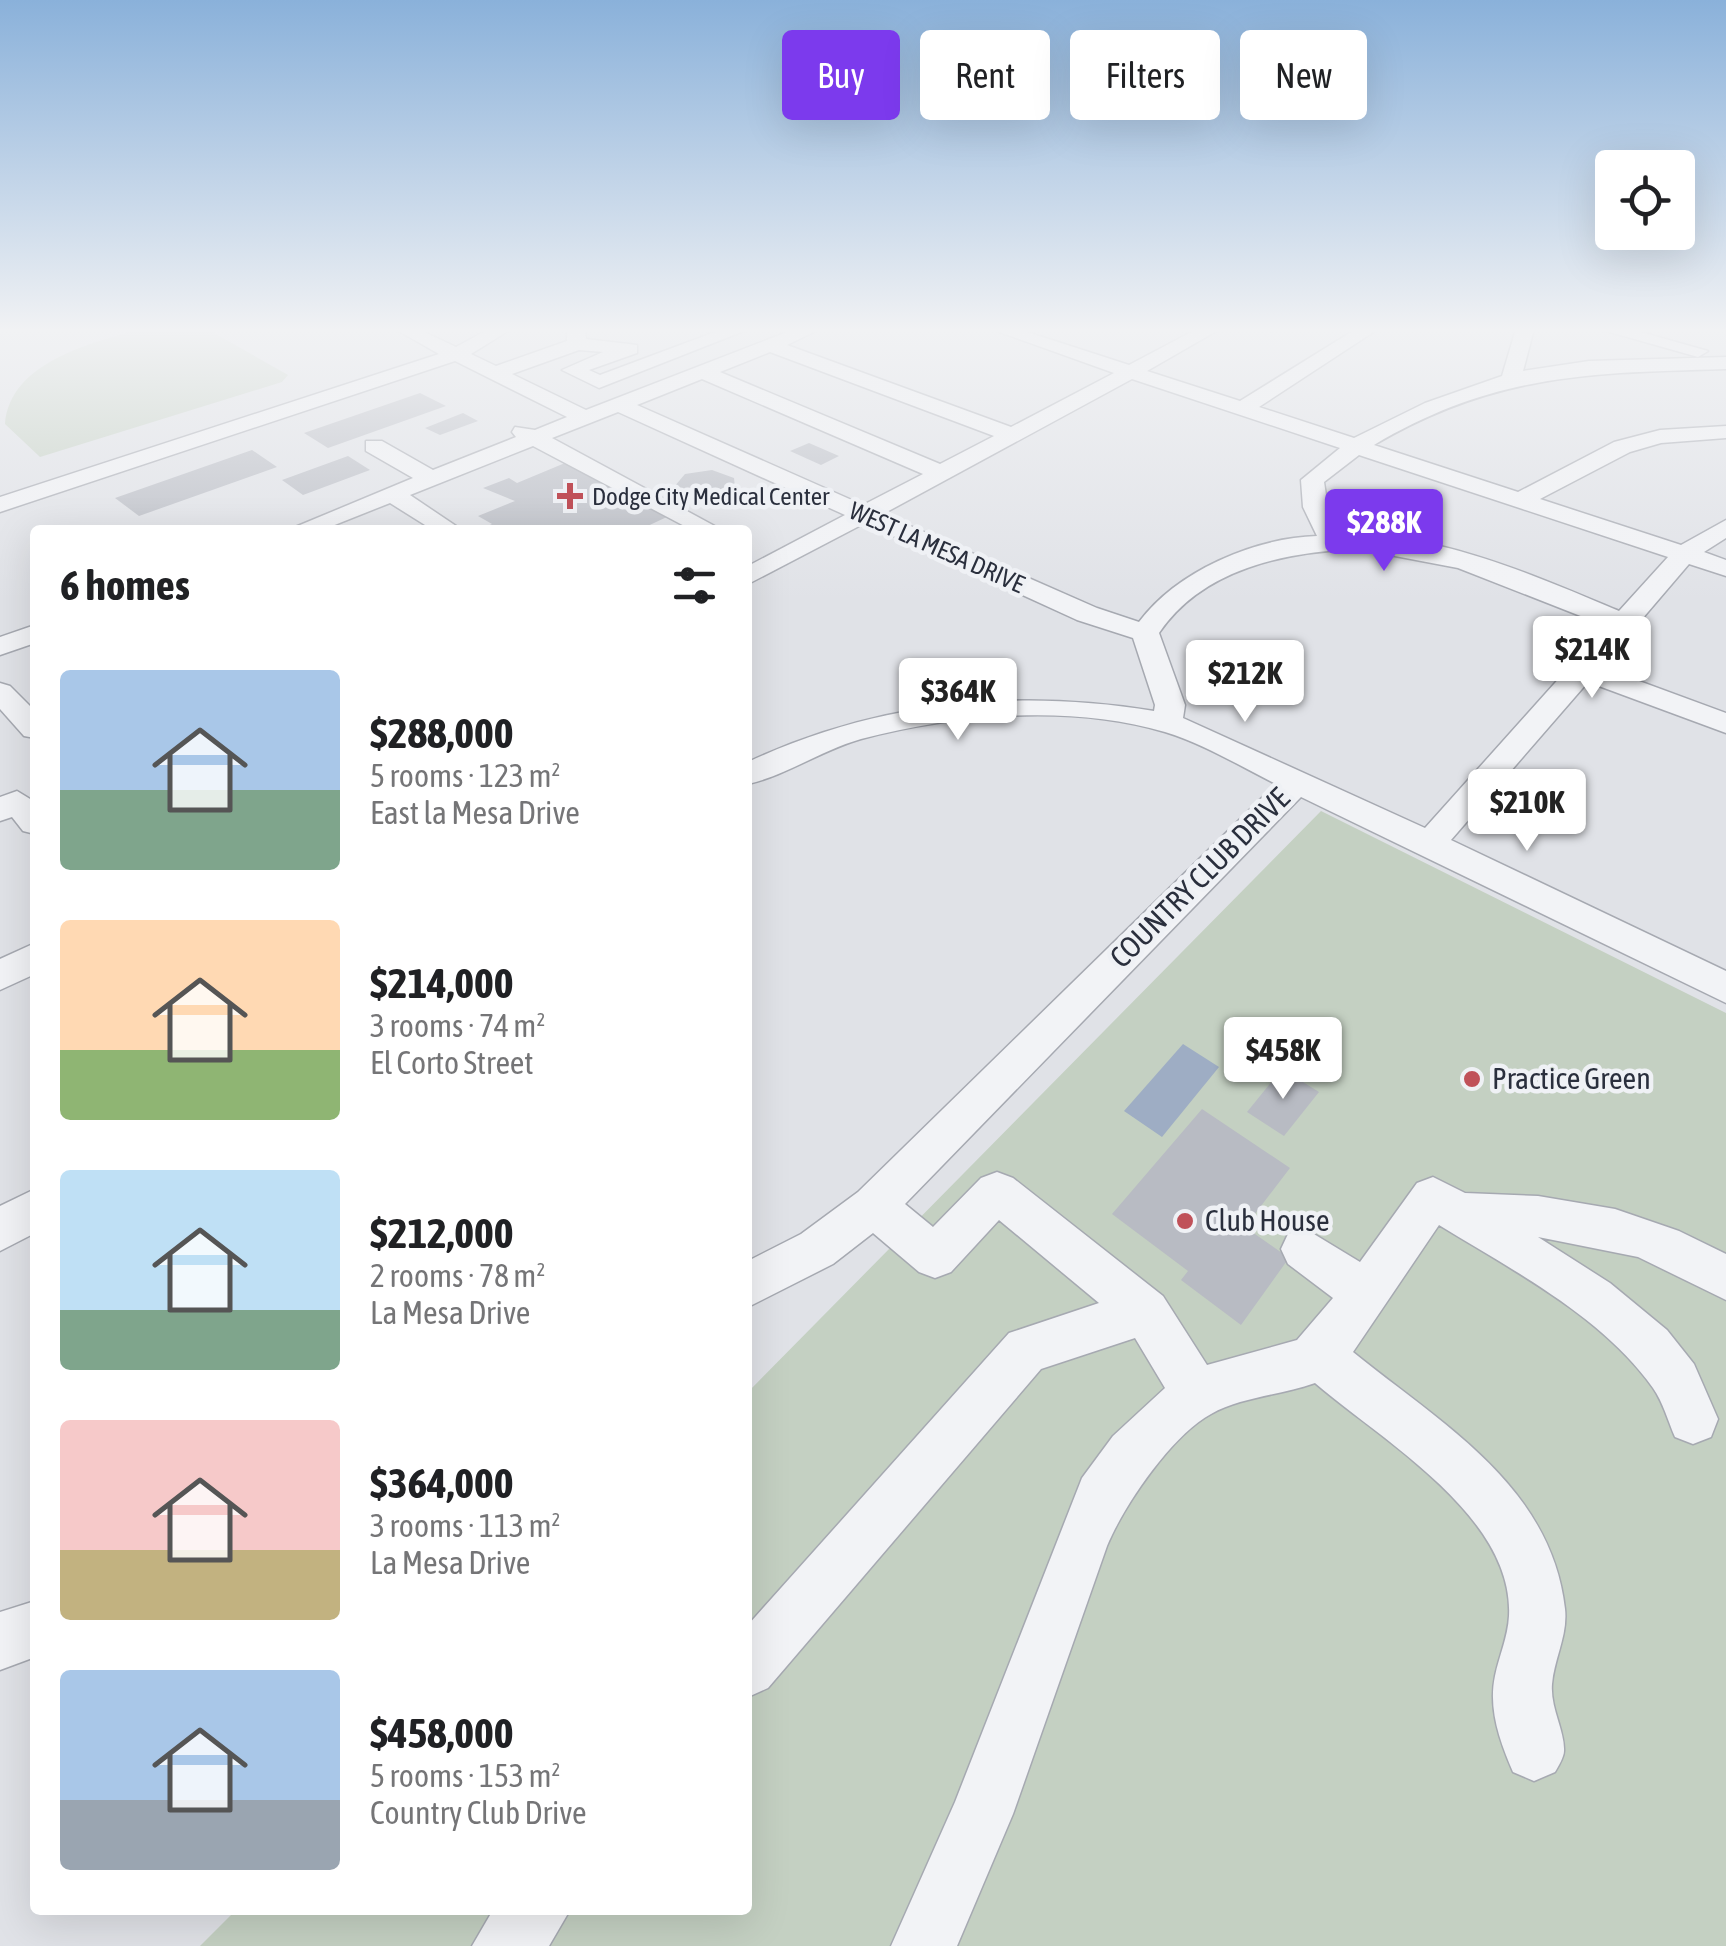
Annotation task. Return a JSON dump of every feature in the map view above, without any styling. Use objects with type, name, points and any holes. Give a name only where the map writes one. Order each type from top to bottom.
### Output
[{"type":"street","points":[[0,504],[257,420]]},
{"type":"street","points":[[514,420],[508,422],[535,440],[700,525]]},
{"type":"street","points":[[313,525],[586,420]]},
{"type":"street","name":"WEST LA MESA DRIVE","points":[[653,420],[1088,614],[1145,633]]},
{"type":"street","points":[[816,420],[941,473]]},
{"type":"street","points":[[971,420],[1012,435]]},
{"type":"street","points":[[752,574],[1041,420]]},
{"type":"street","points":[[1278,420],[1726,568]]},
{"type":"street","points":[[1336,544],[1320,526],[1311,501],[1312,480],[1358,446],[1419,420]]},
{"type":"street","points":[[1521,500],[1622,447],[1660,436],[1726,432]]},
{"type":"street","points":[[374,446],[432,478]]},
{"type":"street","points":[[392,494],[439,523]]},
{"type":"street","points":[[1430,843],[1684,554],[1726,526]]},
{"type":"street","points":[[1167,723],[1170,704],[1145,633],[1161,608],[1219,569],[1262,550],[1296,544],[1336,544],[1428,552],[1472,562],[1623,623]]},
{"type":"street","points":[[0,647],[30,636]]},
{"type":"street","points":[[1581,669],[1726,724]]},
{"type":"street","points":[[0,692],[30,724]]},
{"type":"street","points":[[752,772],[842,737],[942,714],[1016,706],[1084,709],[1167,723],[1298,782]]},
{"type":"street","name":"COUNTRY CLUB DRIVE","points":[[752,1283],[817,1249],[874,1206],[1298,782],[1726,988]]},
{"type":"street","points":[[0,810],[17,802],[30,817]]},
{"type":"street","points":[[0,976],[30,960]]},
{"type":"street","points":[[874,1206],[935,1257],[997,1192],[1146,1312],[1196,1392]]},
{"type":"street","points":[[924,1946],[982,1814],[1080,1542],[1102,1497],[1132,1454],[1196,1392],[1291,1368],[1320,1356],[1434,1197],[1585,1295],[1640,1340],[1670,1370],[1693,1419]]},
{"type":"street","points":[[0,1230],[30,1212]]},
{"type":"street","points":[[1460,1213],[1554,1219],[1624,1233],[1663,1246],[1726,1278]]},
{"type":"street","points":[[1304,1249],[1364,1293]]},
{"type":"street","points":[[752,1663],[1026,1350],[1146,1312]]},
{"type":"street","points":[[1320,1356],[1396,1413],[1498,1511],[1522,1559],[1537,1608],[1534,1647],[1524,1678],[1523,1717],[1534,1751]]},
{"type":"street","points":[[0,1642],[30,1631]]},
{"type":"street","points":[[505,1946],[532,1915]]},
{"type":"green space","points":[[6,420],[160,420],[40,457],[5,424]]},
{"type":"green space","points":[[1321,811],[1726,1013],[1726,1946],[200,1946],[231,1915],[752,1915],[752,1388]]},
{"type":"water","points":[[1183,1044],[1219,1067],[1162,1137],[1124,1111]]},
{"type":"building","points":[[342,420],[407,420],[328,448],[304,433]]},
{"type":"building","points":[[446,420],[478,421],[440,435],[425,428]]},
{"type":"building","points":[[809,443],[839,456],[821,465],[790,451]]},
{"type":"building","points":[[252,450],[277,467],[139,516],[115,498]]},
{"type":"building","points":[[348,456],[370,470],[303,495],[282,480]]},
{"type":"building","name":"Dodge City Medical Center","points":[[565,463],[669,516],[650,525],[490,525],[478,516],[515,501],[483,488],[509,478],[517,483]]},
{"type":"building","points":[[712,470],[734,478],[735,487],[721,496],[700,499],[682,495],[674,487],[685,474]]},
{"type":"building","points":[[1282,1069],[1319,1092],[1284,1136],[1247,1112]]},
{"type":"building","name":"Club House","points":[[1202,1109],[1290,1168],[1245,1227],[1289,1258],[1241,1325],[1181,1280],[1188,1271],[1112,1214]]},
{"type":"place","name":"Dodge City Medical Center","points":[[570,496]]},
{"type":"place","name":"Practice Green","points":[[1472,1079]]},
{"type":"place","name":"Club House","points":[[1185,1221]]}]
